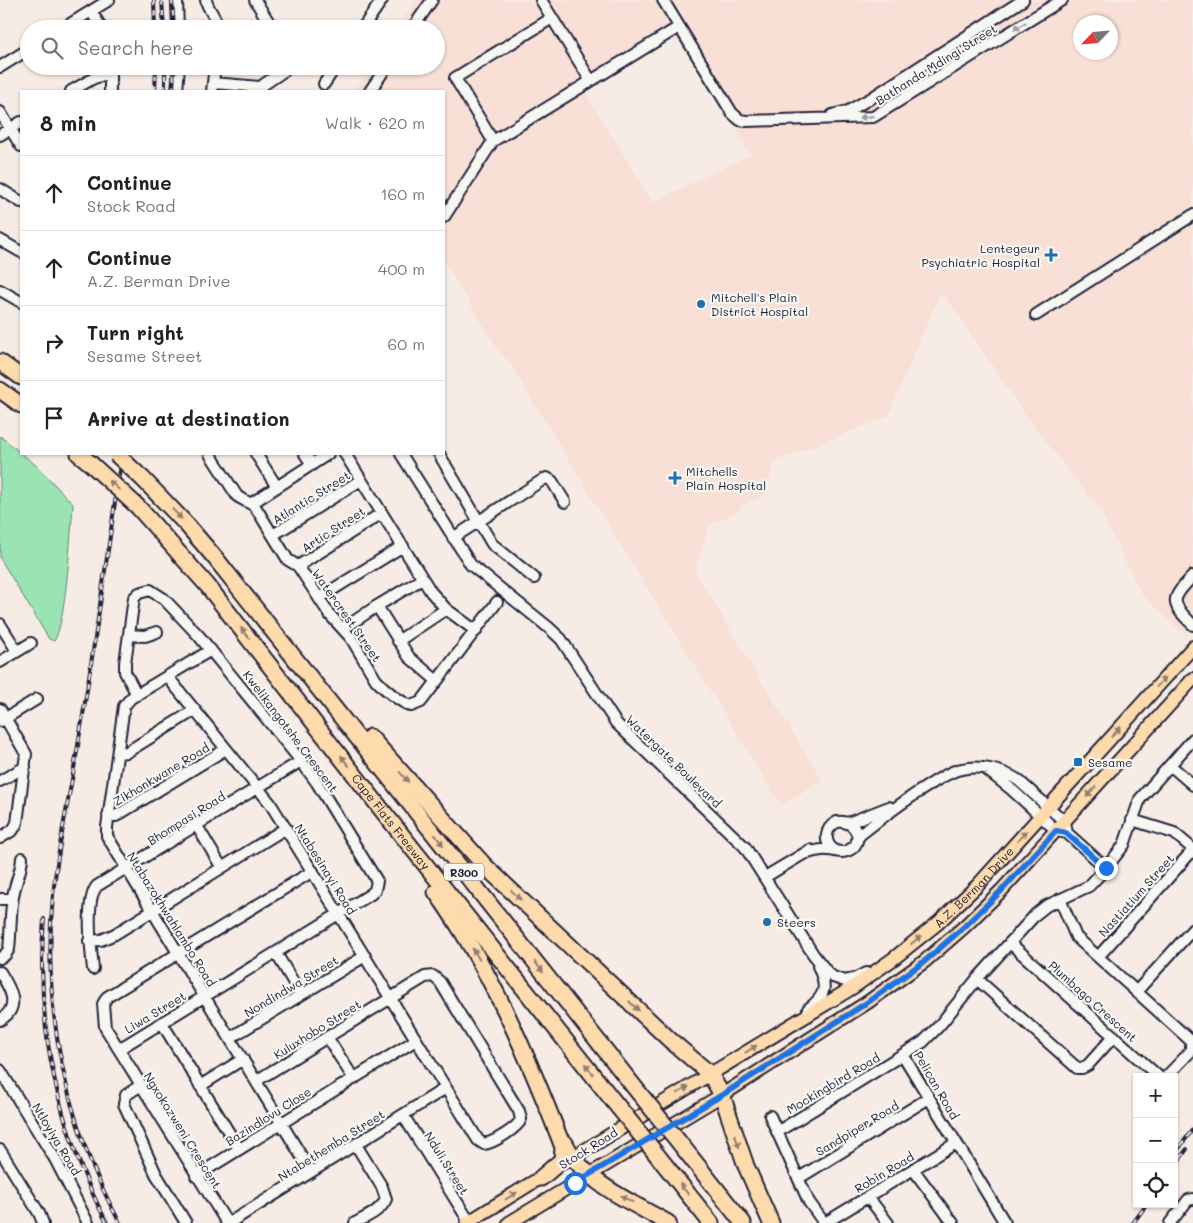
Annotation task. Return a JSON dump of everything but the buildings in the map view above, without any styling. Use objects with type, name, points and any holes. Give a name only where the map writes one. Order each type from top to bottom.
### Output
[{"type":"highway","points":[[0,362],[20,376]]},
{"type":"highway","points":[[0,390],[20,405]]},
{"type":"highway","name":"Cape Flats Freeway","points":[[117,455],[143,479],[192,532],[289,651],[743,1223]]},
{"type":"highway","name":"Cape Flats Freeway","points":[[85,458],[138,507],[207,585],[385,814],[711,1223]]},
{"type":"highway","points":[[289,651],[318,677],[485,866],[670,1040],[710,1074],[722,1095],[746,1166],[771,1223]]},
{"type":"highway","points":[[385,814],[395,835],[447,907],[475,952],[572,1158],[588,1175],[668,1223]]},
{"type":"highway","points":[[513,1030],[563,1147],[562,1160],[541,1178]]},
{"type":"main road","name":"A.Z. Berman Drive","points":[[710,1074],[852,988],[893,959],[953,910],[978,885],[1193,647]]},
{"type":"main road","name":"A.Z. Berman Drive","points":[[722,1095],[868,1002],[925,961],[964,927],[1063,828],[1193,679]]},
{"type":"main road","name":"Stock Road","points":[[469,1222],[710,1074]]},
{"type":"main road","name":"Stock Road","points":[[509,1223],[722,1095]]},
{"type":"main road","points":[[572,1158],[590,1164],[605,1158],[652,1130],[686,1116]]},
{"type":"street","points":[[76,20],[109,0]]},
{"type":"street","points":[[177,0],[178,20]]},
{"type":"street","points":[[206,0],[216,20]]},
{"type":"street","points":[[255,0],[267,20]]},
{"type":"street","points":[[368,20],[382,0]]},
{"type":"street","points":[[418,20],[432,0]]},
{"type":"street","points":[[541,0],[591,81]]},
{"type":"street","name":"Bathanda Mdingi Street","points":[[663,0],[737,118],[746,121],[873,117],[1058,1]]},
{"type":"street","name":"Bathanda Mdingi Street","points":[[821,118],[848,111],[873,97],[1023,0]]},
{"type":"street","points":[[91,11],[96,20]]},
{"type":"street","points":[[493,141],[455,78],[552,18]]},
{"type":"street","points":[[445,216],[493,141],[679,27]]},
{"type":"street","points":[[0,67],[20,55]]},
{"type":"street","points":[[73,90],[94,78],[106,75]]},
{"type":"street","points":[[110,75],[110,90]]},
{"type":"street","points":[[177,90],[178,75]]},
{"type":"street","points":[[213,87],[260,87],[278,75]]},
{"type":"street","points":[[324,84],[330,75]]},
{"type":"street","points":[[371,90],[381,75]]},
{"type":"street","points":[[0,112],[20,144]]},
{"type":"street","points":[[0,135],[20,123]]},
{"type":"street","points":[[0,189],[20,201]]},
{"type":"street","points":[[1036,315],[1193,215]]},
{"type":"street","points":[[0,240],[20,251]]},
{"type":"street","points":[[0,290],[20,301]]},
{"type":"street","name":"Watercrest Street","points":[[211,455],[237,496],[242,500],[252,503],[288,560],[298,566],[335,623],[344,629],[376,680],[406,704],[411,706],[418,704],[497,602]]},
{"type":"street","points":[[257,455],[277,487]]},
{"type":"street","points":[[306,455],[312,465]]},
{"type":"street","points":[[252,503],[327,455]]},
{"type":"street","points":[[346,455],[422,579],[446,609],[476,631]]},
{"type":"street","name":"Watergate Boulevard","points":[[401,455],[471,565],[561,639],[616,723],[745,847],[765,876],[813,954],[824,980],[822,997],[771,1036]]},
{"type":"street","points":[[441,455],[486,535],[496,549],[534,578]]},
{"type":"street","points":[[452,538],[547,478],[552,481],[565,502]]},
{"type":"street","name":"Atlantic Street","points":[[273,535],[362,480]]},
{"type":"street","name":"Artic Street","points":[[298,566],[382,513]]},
{"type":"street","points":[[319,598],[403,546]]},
{"type":"street","points":[[1193,576],[1178,592],[1175,602],[1177,607],[1193,625]]},
{"type":"street","points":[[344,629],[377,606],[422,579]]},
{"type":"street","name":"Kwelikangotshe Crescent","points":[[129,636],[134,598],[139,593],[150,590],[164,599],[211,650],[301,761],[317,783],[377,881],[376,890],[339,914]]},
{"type":"street","points":[[377,606],[409,657],[437,681]]},
{"type":"street","points":[[398,640],[446,609]]},
{"type":"street","points":[[0,624],[17,651]]},
{"type":"street","points":[[138,694],[125,672],[129,636],[145,636],[157,632]]},
{"type":"street","points":[[0,662],[31,643]]},
{"type":"street","points":[[167,676],[211,650]]},
{"type":"street","name":"Ntabazokhwahlambo Road","points":[[167,676],[128,700],[124,708],[108,816],[107,836],[311,1172]]},
{"type":"street","name":"Ntabesinayi Road","points":[[167,676],[259,788],[313,871],[446,1088]]},
{"type":"street","points":[[0,838],[13,830],[17,823],[27,758],[25,751],[2,716],[37,699]]},
{"type":"street","points":[[118,753],[127,752],[195,710]]},
{"type":"street","name":"Pelican Road","points":[[956,1143],[903,1055],[926,1040],[977,979],[1041,909],[1089,886],[1106,868],[1122,849],[1140,799],[1193,739]]},
{"type":"street","name":"Zikhonkwane Road","points":[[108,816],[116,816],[226,749]]},
{"type":"street","name":"Bhompasi Road","points":[[93,969],[90,941],[91,901],[93,890],[97,886],[301,761]]},
{"type":"street","points":[[1170,765],[1193,785]]},
{"type":"street","points":[[0,781],[25,767]]},
{"type":"street","points":[[804,854],[821,850],[849,851],[853,848],[861,834],[900,803],[952,771],[963,768],[987,770],[1044,812],[1106,868]]},
{"type":"street","points":[[848,823],[900,803]]},
{"type":"street","points":[[1132,820],[1148,823],[1174,833],[1193,849]]},
{"type":"street","points":[[765,876],[804,854],[826,838],[832,824],[842,821],[848,823],[855,830],[857,839]]},
{"type":"street","points":[[197,826],[222,868]]},
{"type":"street","points":[[90,941],[108,938],[286,828]]},
{"type":"street","points":[[826,838],[834,850]]},
{"type":"street","name":"Nastiatium Street","points":[[1098,957],[1193,849]]},
{"type":"street","points":[[0,958],[9,949],[12,898],[21,871],[22,858]]},
{"type":"street","points":[[179,954],[313,871]]},
{"type":"street","points":[[0,899],[12,898]]},
{"type":"street","points":[[1060,899],[1076,937],[1191,1041],[1190,1051],[1170,1073]]},
{"type":"street","name":"Liwa Street","points":[[119,1049],[339,914]]},
{"type":"street","points":[[1136,992],[1193,929]]},
{"type":"street","name":"Plumbago Crescent","points":[[1010,943],[1155,1073]]},
{"type":"street","points":[[276,953],[301,995]]},
{"type":"street","name":"Ngxokozweni Crescent","points":[[179,954],[107,997],[103,1004],[105,1027],[196,1176],[228,1223]]},
{"type":"street","name":"Watergate Boulevard","points":[[813,954],[833,977],[845,981],[856,978],[893,959]]},
{"type":"street","name":"Nondindwa Street","points":[[230,1038],[365,956]]},
{"type":"street","points":[[0,972],[9,987],[12,998],[10,1012],[0,1020]]},
{"type":"street","name":"Kuluxhobo Street","points":[[256,1081],[424,977],[429,976],[436,978],[519,1111],[522,1119],[520,1123],[490,1143],[484,1144],[478,1140],[446,1088]]},
{"type":"street","points":[[977,979],[1077,1068],[1088,1065],[1114,1036]]},
{"type":"street","points":[[162,1023],[239,1149]]},
{"type":"street","points":[[327,1037],[354,1079]]},
{"type":"street","name":"Bazindlovu Close","points":[[196,1176],[416,1040]]},
{"type":"street","name":"Mockingbird Road","points":[[777,1132],[903,1055]]},
{"type":"street","points":[[200,1086],[243,1059]]},
{"type":"street","name":"Ntloyiya Road","points":[[0,1070],[55,1159],[88,1223]]},
{"type":"street","points":[[141,1085],[126,1094],[124,1104],[156,1174],[186,1223]]},
{"type":"street","name":"Ntabethemba Street","points":[[228,1223],[446,1088]]},
{"type":"street","name":"Sandpiper Road","points":[[798,1178],[929,1098]]},
{"type":"street","name":"Nduli Street","points":[[403,1115],[469,1222]]},
{"type":"street","name":"Mockingbird Road","points":[[770,1116],[809,1202],[824,1223]]},
{"type":"street","points":[[956,1143],[1005,1223]]},
{"type":"street","name":"Robin Road","points":[[824,1223],[956,1143]]},
{"type":"street","points":[[355,1223],[378,1209],[386,1199],[382,1186],[356,1144]]},
{"type":"street","points":[[0,1150],[39,1213],[43,1223]]},
{"type":"street","points":[[913,1169],[953,1223]]},
{"type":"street","points":[[868,1197],[888,1223]]},
{"type":"street","points":[[1170,1223],[1188,1200],[1193,1199]]},
{"type":"shaded area","name":"Lentegeur Psychiatric Hospital","points":[[416,0],[1193,0],[1193,617],[1190,617],[1185,622],[1187,637],[1142,595],[1099,509],[1027,418],[952,306],[940,293],[888,417],[776,461],[764,495],[740,507],[741,510],[710,525],[695,572],[822,780],[781,806],[506,358],[503,358],[445,263],[445,90],[355,90],[365,75],[445,75],[445,20],[403,20]],"holes":[[[670,40],[682,43],[735,127],[750,155],[653,202],[585,92]]]},
{"type":"green space","points":[[0,436],[20,452],[20,455],[23,455],[38,467],[73,504],[65,597],[58,632],[54,641],[49,639],[0,558]]},
{"type":"railway","points":[[154,0],[155,20]]},
{"type":"railway","points":[[162,0],[163,20]]},
{"type":"railway","points":[[172,0],[173,20]]},
{"type":"railway","points":[[155,90],[156,75]]},
{"type":"railway","points":[[165,75],[165,90]]},
{"type":"railway","points":[[173,90],[174,75]]},
{"type":"railway","points":[[120,1223],[101,1185],[72,1105],[62,1064],[55,1022],[51,980],[50,937],[58,856],[85,703],[122,455]]},
{"type":"railway","points":[[44,919],[42,958],[43,998],[54,1076],[63,1114],[75,1151],[107,1223]]},
{"type":"railway","points":[[1178,1150],[1193,1129]]},
{"type":"railway","points":[[1177,1163],[1187,1149]]},
{"type":"railway","points":[[1133,1223],[1144,1208]]},
{"type":"place","name":"Lentegeur Psychiatric Hospital","points":[[1051,255]]},
{"type":"place","name":"Mitchell's Plain District Hospital","points":[[701,304]]},
{"type":"place","name":"Mitchells Plain Hospital","points":[[675,478]]},
{"type":"place","name":"Sesame","points":[[1078,762]]},
{"type":"place","name":"Steers","points":[[767,922]]},
{"type":"route","points":[[575,1183],[722,1095],[868,1002],[925,961],[1001,891],[1056,831],[1066,833],[1106,868]]}]
